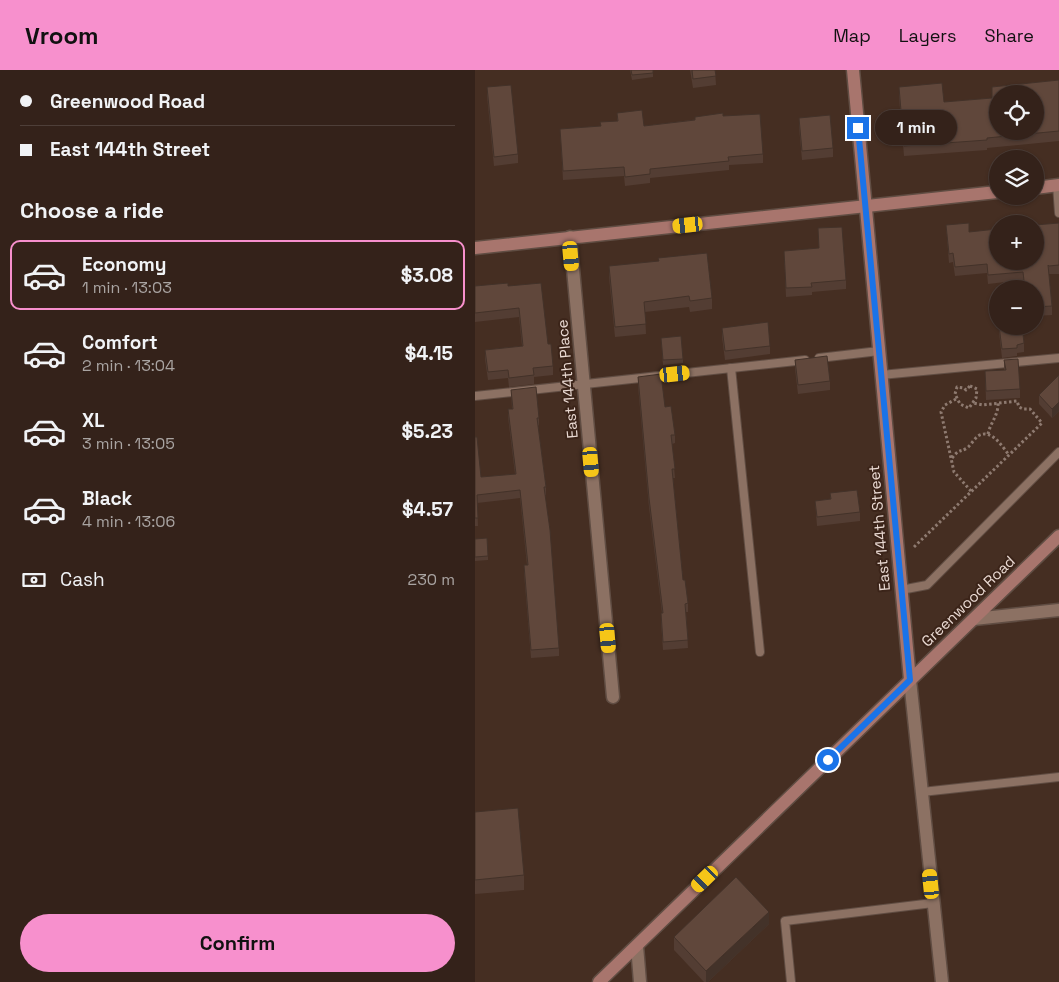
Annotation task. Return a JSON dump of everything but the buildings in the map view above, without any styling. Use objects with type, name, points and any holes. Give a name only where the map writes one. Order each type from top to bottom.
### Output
[{"type":"street","name":"East 144th Street","points":[[853,70],[901,590],[942,982]]},
{"type":"street","points":[[1044,187],[1058,185]]},
{"type":"street","points":[[475,248],[989,193]]},
{"type":"street","name":"East 144th Place","points":[[570,237],[613,697]]},
{"type":"street","name":"Greenwood Road","points":[[599,982],[1059,536]]},
{"type":"street","points":[[974,619],[1059,610]]},
{"type":"street","points":[[637,946],[640,982]]},
{"type":"lane","points":[[1058,185],[1059,213]]},
{"type":"lane","points":[[475,396],[879,351]]},
{"type":"lane","points":[[881,375],[1059,358]]},
{"type":"lane","points":[[731,368],[760,652]]},
{"type":"lane","points":[[901,590],[927,585],[1059,452]]},
{"type":"lane","points":[[922,792],[1059,777]]},
{"type":"lane","points":[[791,982],[785,921],[933,903]]},
{"type":"path","points":[[970,386],[974,386],[977,389],[978,394],[969,408],[956,399],[957,387],[966,390],[970,386]]},
{"type":"path","points":[[956,399],[945,405],[941,412],[954,472],[971,491]]},
{"type":"path","points":[[914,547],[1042,423],[1030,409],[1019,407],[1017,401],[983,405],[973,403]]},
{"type":"path","points":[[987,434],[990,424],[997,414],[998,402]]},
{"type":"path","points":[[951,459],[958,450],[967,448],[977,436],[983,434],[991,435],[1009,455]]},
{"type":"route","points":[[828,760],[910,680],[858,128]]}]
